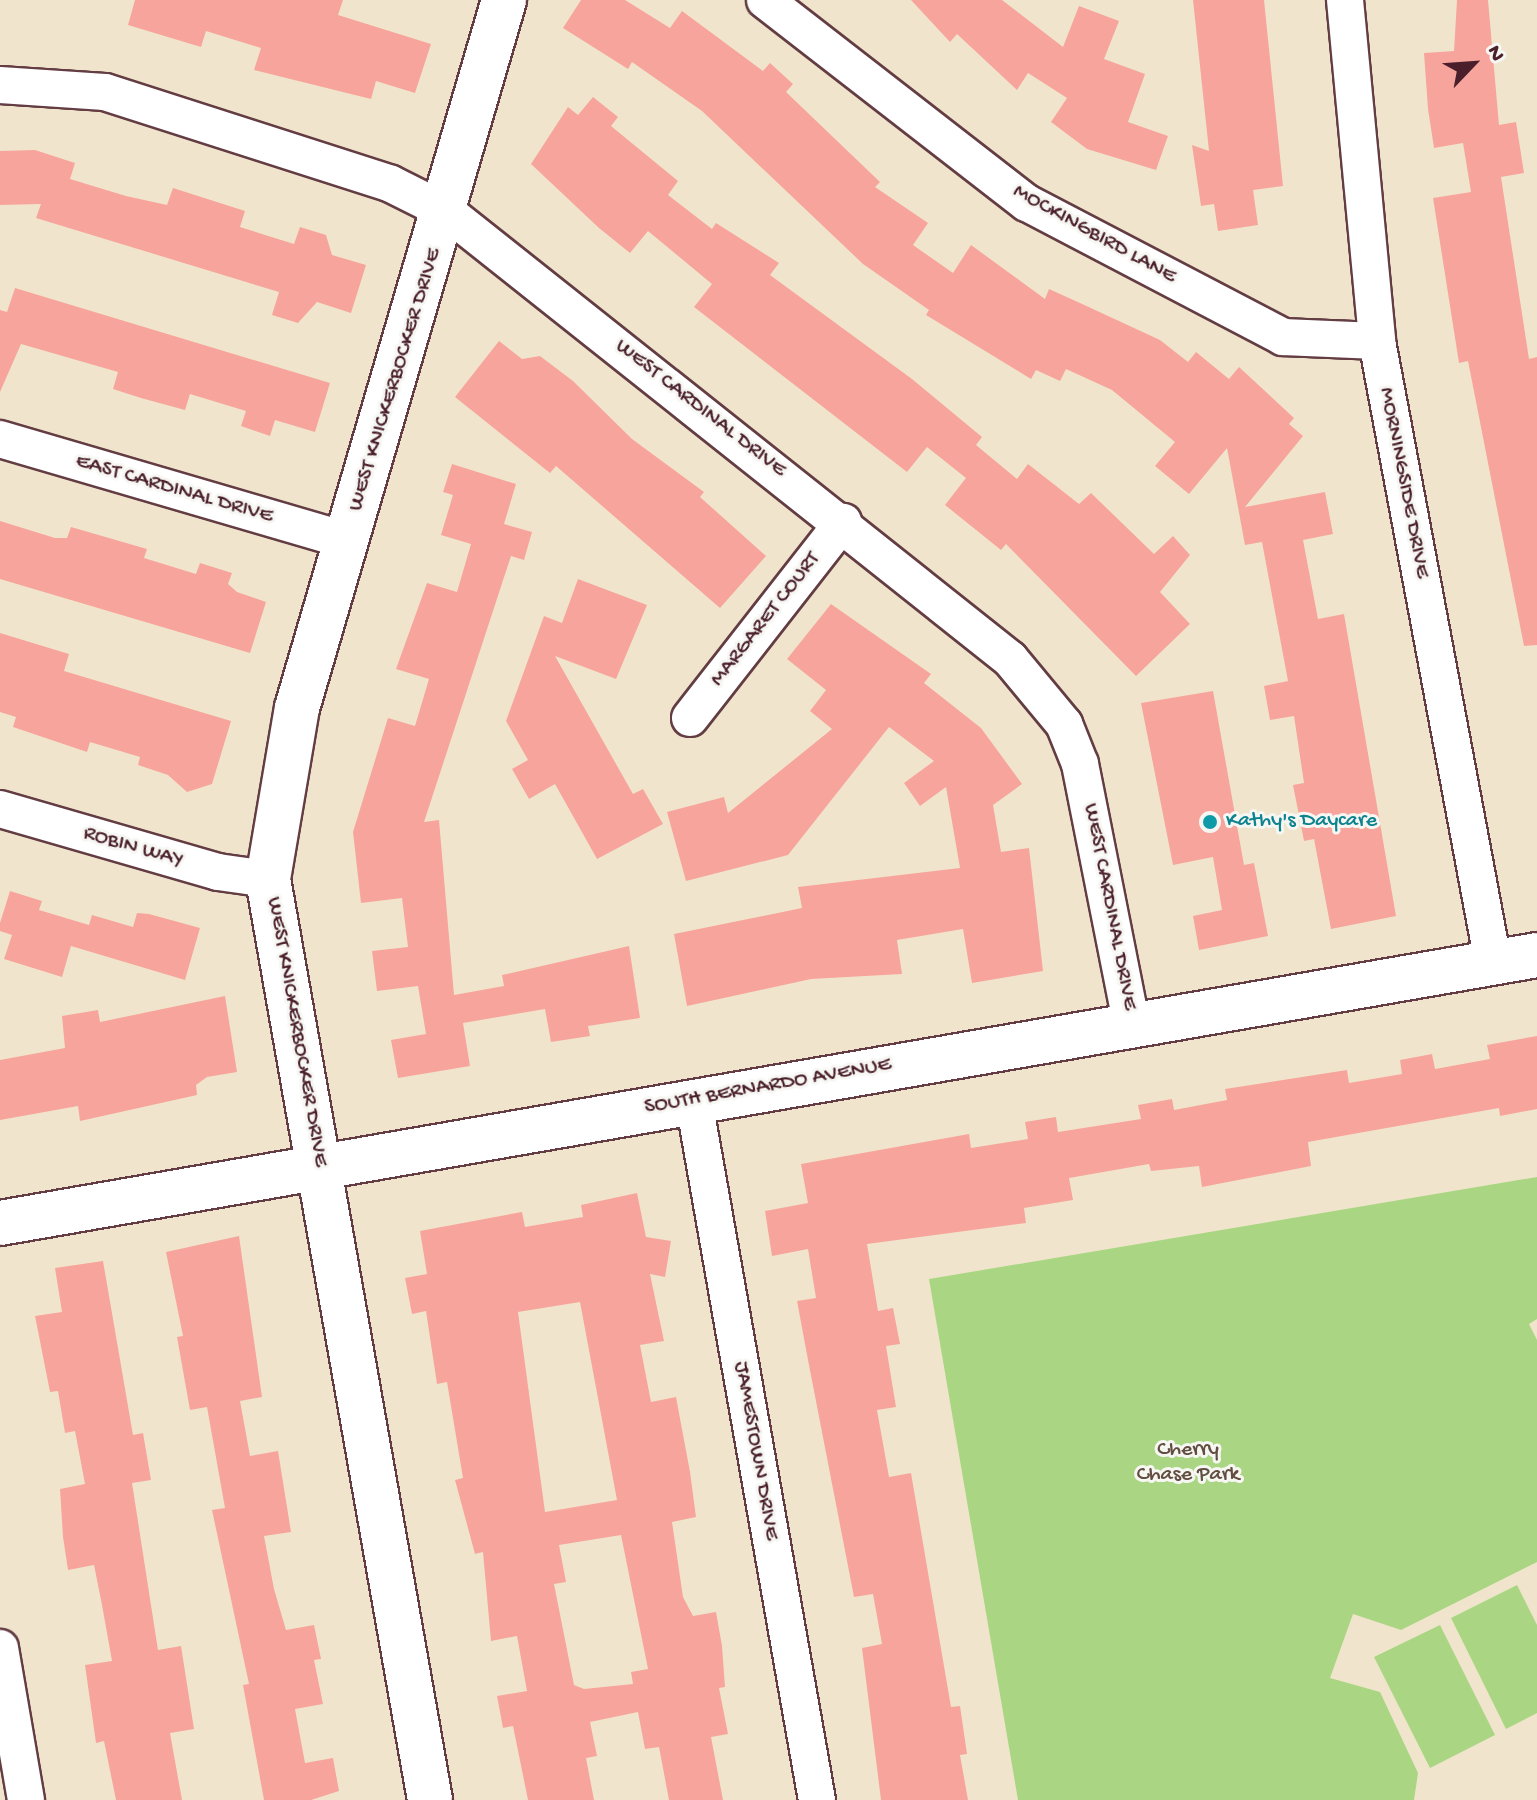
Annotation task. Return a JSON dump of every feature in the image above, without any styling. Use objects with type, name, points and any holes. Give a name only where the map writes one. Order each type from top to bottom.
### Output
[{"type":"street","name":"WEST KNICKERBOCKER DRIVE","points":[[430,1800],[268,879],[297,708],[447,212],[504,0]]},
{"type":"street","name":"MOCKINGBIRD LANE","points":[[765,0],[1027,203],[1283,337],[1377,341]]},
{"type":"street","name":"MORNINGSIDE DRIVE","points":[[1345,0],[1377,341],[1493,962]]},
{"type":"street","name":"WEST CARDINAL DRIVE","points":[[0,85],[105,92],[396,186],[447,212],[843,522],[1010,659],[1064,724],[1091,808],[1131,1021]]},
{"type":"street","name":"EAST CARDINAL DRIVE","points":[[0,439],[348,541]]},
{"type":"street","name":"MARGARET COURT","points":[[690,718],[843,522]]},
{"type":"street","name":"ROBIN WAY","points":[[0,809],[218,872],[268,879]]},
{"type":"street","name":"SOUTH BERNARDO AVENUE","points":[[0,1223],[694,1102],[1131,1021],[1537,955]]},
{"type":"street","name":"JAMESTOWN DRIVE","points":[[694,1102],[817,1800]]},
{"type":"street","points":[[0,1648],[26,1800]]},
{"type":"green space","name":"Cherry Chase Park","points":[[1537,1177],[1537,1319],[1529,1324],[1537,1340],[1537,1562],[1401,1630],[1353,1614],[1330,1678],[1380,1692],[1418,1773],[1414,1800],[1018,1800],[929,1279]]},
{"type":"green space","points":[[1517,1585],[1537,1625],[1537,1713],[1506,1729],[1451,1618]]},
{"type":"green space","points":[[1440,1625],[1495,1735],[1430,1768],[1374,1657]]},
{"type":"building","points":[[135,0],[343,0],[338,15],[431,44],[415,93],[376,81],[371,99],[254,70],[261,48],[206,31],[201,47],[128,25]]},
{"type":"building","points":[[581,0],[625,0],[670,28],[682,11],[763,71],[770,63],[793,84],[786,92],[880,182],[875,187],[928,223],[913,245],[953,273],[971,245],[1045,299],[1049,289],[1160,340],[1188,362],[1196,352],[1229,379],[1239,367],[1294,418],[1289,424],[1303,436],[1245,507],[1325,492],[1333,534],[1303,540],[1318,619],[1344,614],[1396,916],[1331,929],[1314,839],[1304,841],[1293,785],[1304,783],[1294,716],[1270,720],[1264,686],[1288,681],[1262,542],[1245,545],[1227,448],[1189,494],[1155,466],[1175,442],[1112,390],[1066,369],[1060,381],[1036,370],[1031,379],[926,315],[929,310],[863,264],[702,111],[632,62],[628,69],[563,28]]},
{"type":"building","points":[[911,0],[1002,0],[1063,47],[1079,6],[1119,21],[1104,59],[1145,74],[1128,122],[1168,136],[1156,170],[1087,149],[1051,122],[1067,98],[1028,73],[1017,90],[957,34],[950,42]]},
{"type":"building","points":[[1193,0],[1264,0],[1283,186],[1253,190],[1258,225],[1218,231],[1214,204],[1201,206],[1192,145],[1209,151]]},
{"type":"building","points":[[1457,0],[1488,0],[1499,125],[1516,122],[1524,173],[1501,177],[1529,359],[1537,357],[1537,645],[1524,646],[1468,361],[1459,363],[1433,198],[1471,192],[1463,143],[1434,148],[1428,109],[1424,53],[1454,51]]},
{"type":"building","points":[[593,97],[618,117],[611,126],[678,181],[668,195],[712,229],[716,223],[779,263],[770,275],[912,379],[982,437],[976,445],[1017,479],[1028,464],[1079,504],[1091,493],[1154,554],[1173,536],[1190,555],[1160,592],[1190,624],[1136,676],[1006,544],[1001,550],[945,505],[966,478],[927,447],[907,472],[694,307],[712,284],[648,231],[630,253],[599,228],[531,164],[568,107],[578,115]]},
{"type":"building","points":[[35,150],[75,163],[70,179],[126,196],[167,205],[173,188],[245,211],[240,227],[294,244],[300,227],[326,235],[332,255],[366,265],[351,313],[317,302],[298,323],[272,315],[279,292],[36,218],[41,204],[0,205],[0,151]]},
{"type":"building","points":[[15,288],[330,383],[315,432],[275,420],[270,436],[241,426],[246,411],[190,394],[185,410],[141,398],[113,389],[118,372],[21,344],[0,392],[0,310],[7,312]]},
{"type":"building","points":[[499,341],[522,359],[540,356],[573,381],[632,439],[704,492],[700,497],[766,556],[720,608],[556,466],[550,473],[455,397]]},
{"type":"building","points":[[452,464],[516,484],[504,524],[532,532],[524,560],[511,556],[424,822],[439,820],[454,995],[504,986],[502,975],[629,946],[640,1018],[588,1026],[590,1036],[551,1042],[545,1009],[463,1023],[470,1066],[398,1078],[391,1040],[426,1034],[418,986],[377,991],[372,951],[408,947],[402,898],[361,903],[353,832],[388,718],[415,726],[429,679],[396,669],[427,583],[457,592],[471,544],[441,535],[453,495],[443,492]]},
{"type":"building","points":[[0,521],[55,538],[67,538],[71,527],[147,549],[144,558],[196,574],[200,563],[232,573],[228,584],[237,592],[266,602],[250,653],[0,579]]},
{"type":"building","points":[[578,579],[647,605],[616,679],[555,656],[633,794],[643,789],[663,824],[597,859],[555,784],[529,799],[512,769],[528,760],[506,721],[544,616],[562,623]]},
{"type":"building","points":[[831,604],[931,674],[924,683],[981,728],[1022,784],[993,805],[1001,852],[1029,848],[1043,971],[972,983],[963,929],[897,940],[902,974],[811,979],[687,1006],[674,934],[802,908],[798,887],[960,868],[946,787],[920,806],[904,783],[934,761],[889,727],[788,855],[686,881],[667,812],[724,797],[728,813],[832,729],[810,711],[826,690],[787,659]]},
{"type":"building","points":[[0,633],[69,654],[64,671],[231,721],[212,784],[187,792],[168,775],[138,765],[140,757],[90,742],[87,752],[13,727],[16,717],[0,712]]},
{"type":"building","points":[[1213,691],[1244,865],[1254,863],[1268,936],[1199,950],[1193,916],[1222,910],[1213,857],[1173,865],[1141,703]]},
{"type":"building","points":[[10,891],[42,901],[39,910],[89,925],[92,915],[133,927],[137,913],[200,928],[185,980],[71,946],[62,977],[4,959],[12,935],[0,931],[0,923]]},
{"type":"building","points":[[225,996],[237,1072],[207,1077],[196,1085],[197,1095],[80,1121],[78,1106],[0,1120],[0,1060],[65,1048],[62,1016],[98,1010],[100,1022]]},
{"type":"building","points":[[1537,1036],[1537,1109],[1500,1116],[1499,1108],[1308,1142],[1311,1166],[1202,1187],[1199,1166],[1151,1171],[1149,1164],[1069,1178],[1073,1200],[1024,1208],[1026,1223],[867,1244],[878,1311],[893,1308],[900,1344],[886,1346],[896,1407],[877,1410],[889,1477],[911,1473],[951,1707],[960,1706],[967,1754],[960,1755],[968,1800],[881,1800],[862,1648],[882,1644],[873,1594],[854,1597],[808,1360],[797,1301],[816,1298],[808,1249],[772,1256],[765,1211],[808,1203],[801,1164],[969,1134],[971,1148],[1028,1139],[1025,1122],[1056,1117],[1058,1132],[1141,1119],[1138,1105],[1172,1099],[1174,1110],[1227,1100],[1225,1089],[1347,1070],[1349,1083],[1402,1074],[1400,1060],[1432,1054],[1435,1069],[1490,1059],[1487,1045]]},
{"type":"building","points":[[637,1193],[646,1237],[671,1241],[665,1277],[650,1274],[664,1341],[640,1345],[651,1402],[676,1397],[690,1472],[696,1517],[672,1522],[683,1597],[693,1616],[716,1612],[725,1687],[719,1688],[728,1734],[711,1737],[723,1800],[669,1800],[659,1747],[645,1749],[638,1712],[590,1722],[597,1756],[586,1758],[594,1800],[528,1800],[513,1726],[503,1728],[497,1696],[527,1691],[517,1636],[491,1641],[483,1552],[475,1554],[455,1480],[463,1478],[447,1382],[437,1384],[426,1311],[412,1314],[405,1278],[427,1274],[420,1231],[522,1212],[525,1227],[583,1217],[581,1205]],"holes":[[[580,1302],[617,1500],[545,1512],[518,1312]],[[621,1535],[648,1669],[631,1672],[633,1684],[584,1689],[574,1685],[554,1584],[566,1582],[559,1545]]]},
{"type":"building","points":[[239,1236],[262,1397],[240,1401],[250,1456],[278,1451],[291,1532],[264,1536],[274,1589],[286,1630],[314,1625],[321,1659],[314,1660],[323,1704],[295,1709],[305,1763],[333,1758],[339,1791],[311,1800],[264,1800],[243,1685],[249,1684],[212,1510],[225,1508],[207,1407],[190,1410],[177,1337],[183,1336],[166,1252]]},
{"type":"building","points":[[103,1261],[133,1435],[143,1433],[151,1480],[132,1483],[158,1650],[181,1646],[194,1729],[170,1733],[182,1800],[116,1800],[104,1741],[96,1743],[85,1665],[112,1661],[94,1565],[68,1570],[63,1537],[60,1489],[85,1484],[75,1431],[65,1433],[58,1391],[50,1392],[35,1316],[62,1312],[55,1268]]},
{"type":"place","name":"Kathy's Daycare","points":[[1210,822]]}]
